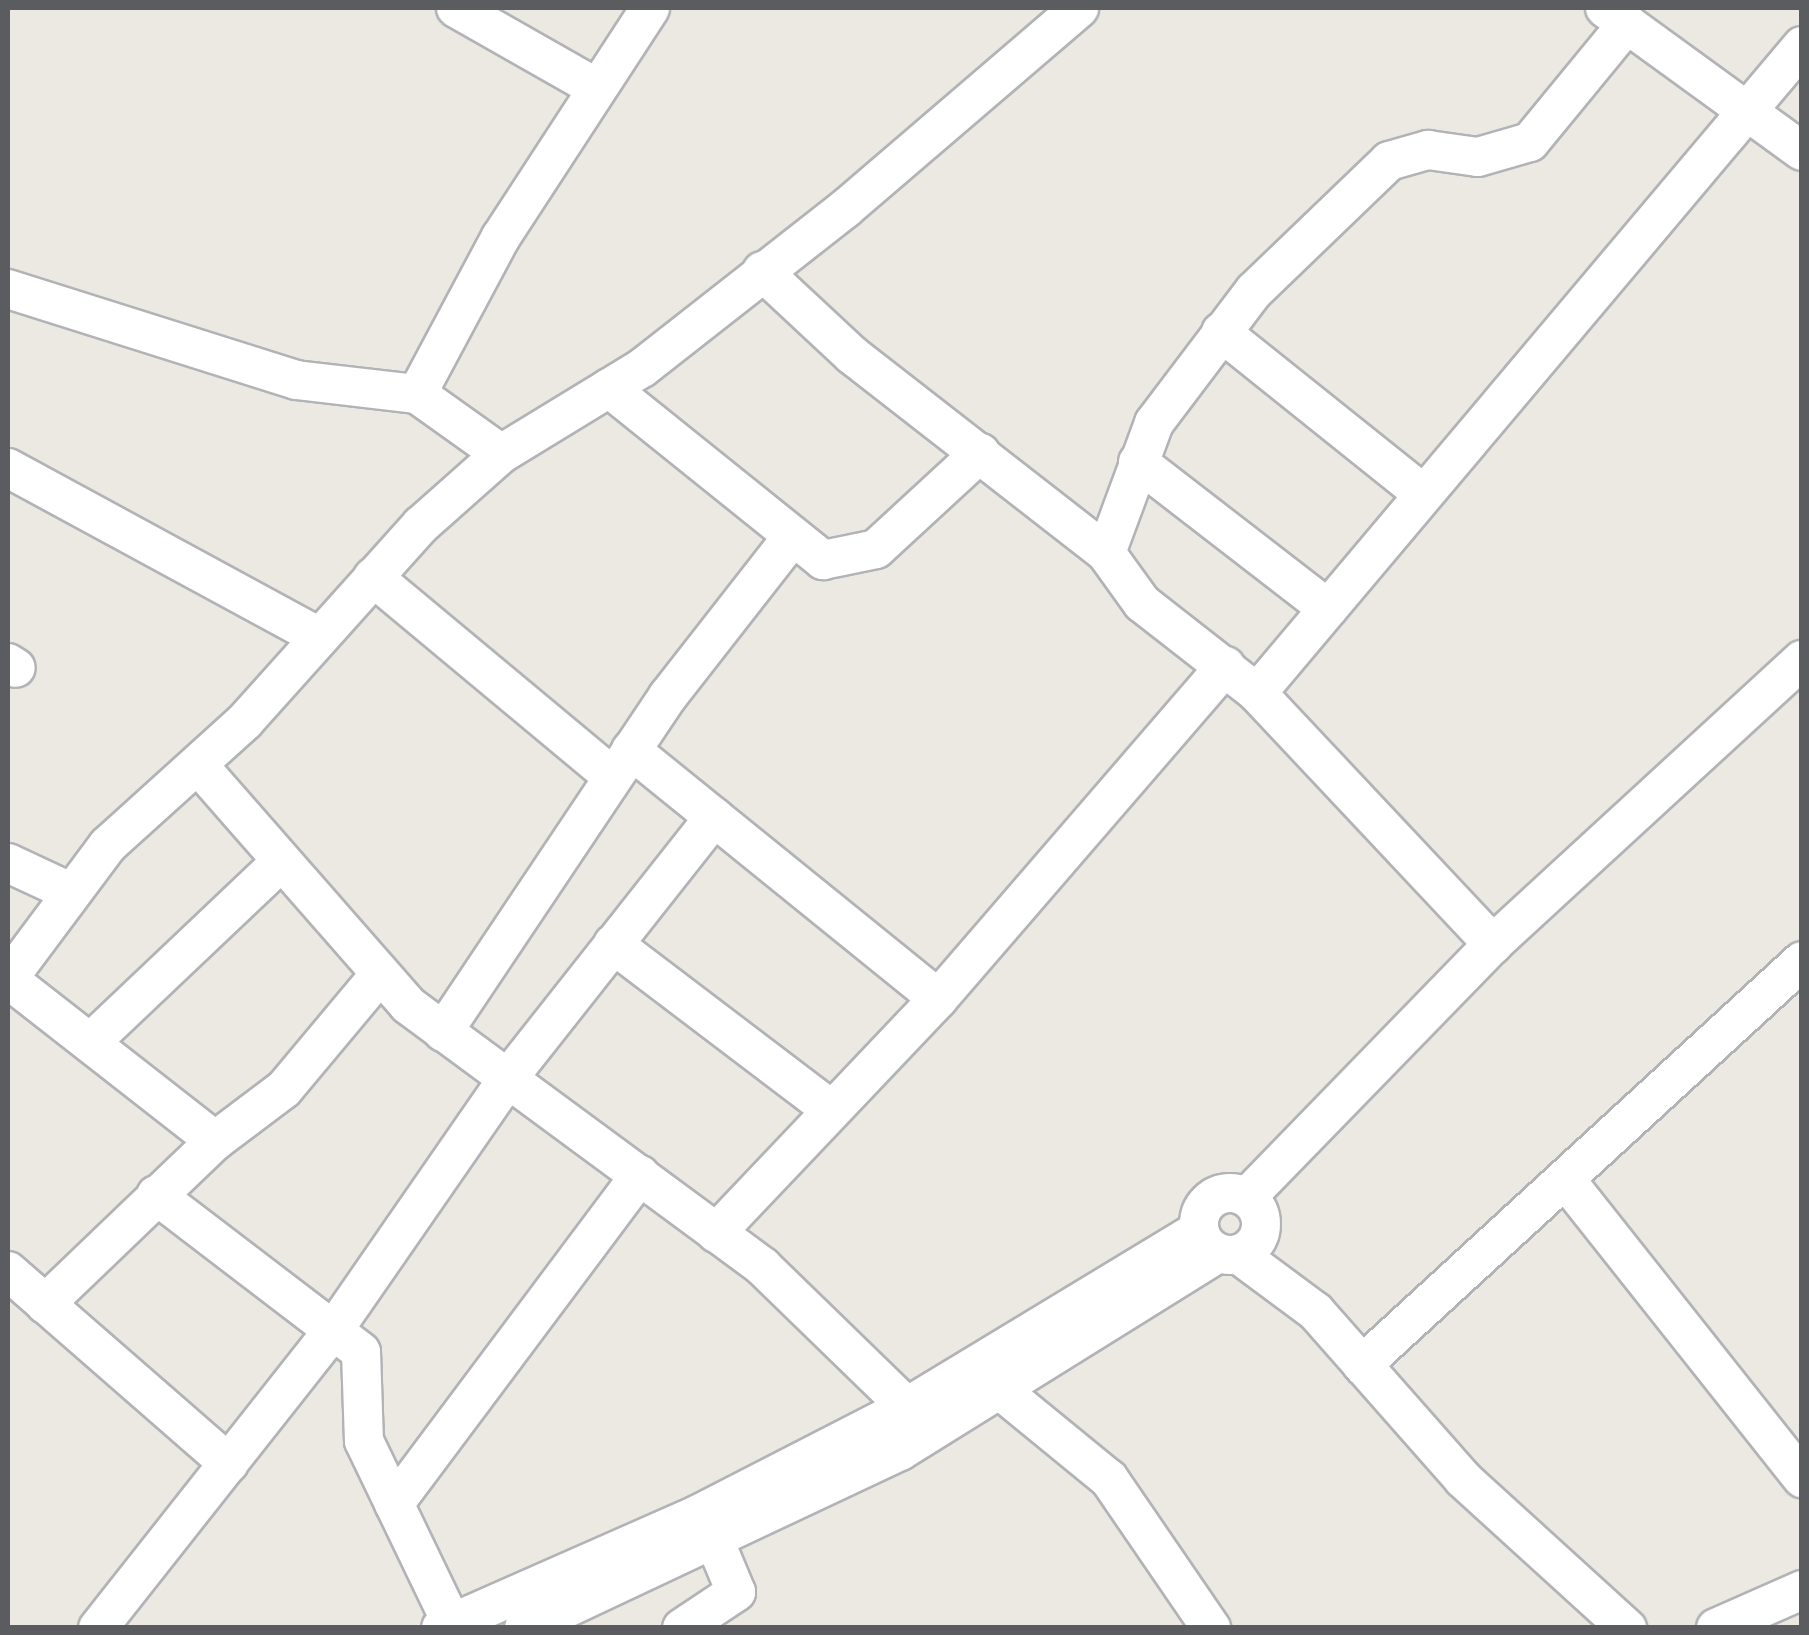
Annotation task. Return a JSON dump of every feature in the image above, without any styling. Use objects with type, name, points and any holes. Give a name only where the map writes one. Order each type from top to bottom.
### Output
[{"type":"street","points":[[456,8],[597,88]]},
{"type":"street","points":[[417,394],[597,88],[650,8]]},
{"type":"street","points":[[215,1142],[8,979],[68,891],[199,766],[373,578],[502,454],[609,388],[762,272],[1075,9]]},
{"type":"street","points":[[1106,553],[1154,423],[1221,332],[1389,161],[1428,150],[1478,157],[1530,142],[1616,16],[1750,104],[1802,151]]},
{"type":"street","points":[[1256,694],[1802,46]]},
{"type":"street","points":[[762,272],[1106,553],[1142,603],[1256,694],[1493,944]]},
{"type":"street","points":[[8,289],[296,380],[417,394],[502,454]]},
{"type":"street","points":[[1221,332],[1423,494]]},
{"type":"street","points":[[609,388],[790,540],[822,560],[876,548],[980,453]]},
{"type":"street","points":[[1138,462],[1328,609]]},
{"type":"street","points":[[8,468],[320,637]]},
{"type":"street","points":[[443,1032],[622,763],[790,540]]},
{"type":"street","points":[[373,578],[622,763],[714,817],[938,999]]},
{"type":"street","points":[[1218,1245],[1217,1195],[1246,1197],[1493,944],[1802,660]]},
{"type":"street","points":[[716,1233],[938,999],[1225,666]]},
{"type":"street","points":[[199,766],[380,974],[443,1032],[764,1266],[907,1407]]},
{"type":"street","points":[[98,1628],[335,1328],[509,1077],[714,817]]},
{"type":"street","points":[[90,1044],[281,862]]},
{"type":"street","points":[[8,864],[68,891]]},
{"type":"street","points":[[613,944],[832,1110]]},
{"type":"street","points":[[1362,1365],[1802,961]]},
{"type":"street","points":[[46,1304],[156,1195],[215,1142],[284,1089],[380,974]]},
{"type":"street","points":[[394,1504],[640,1175]]},
{"type":"street","points":[[1565,1178],[1802,1478]]},
{"type":"street","points":[[156,1195],[335,1328],[361,1352],[362,1431],[449,1625],[699,1514],[1261,1223],[1246,1197]]},
{"type":"street","points":[[1218,1245],[1289,1286],[1463,1479],[1626,1628]]},
{"type":"street","points":[[524,1628],[715,1542],[900,1452],[1218,1245]]},
{"type":"street","points":[[8,1271],[228,1464]]},
{"type":"street","points":[[999,1390],[1109,1479],[1212,1628]]},
{"type":"street","points":[[682,1628],[736,1592],[715,1542]]},
{"type":"street","points":[[1716,1628],[1802,1590]]}]
